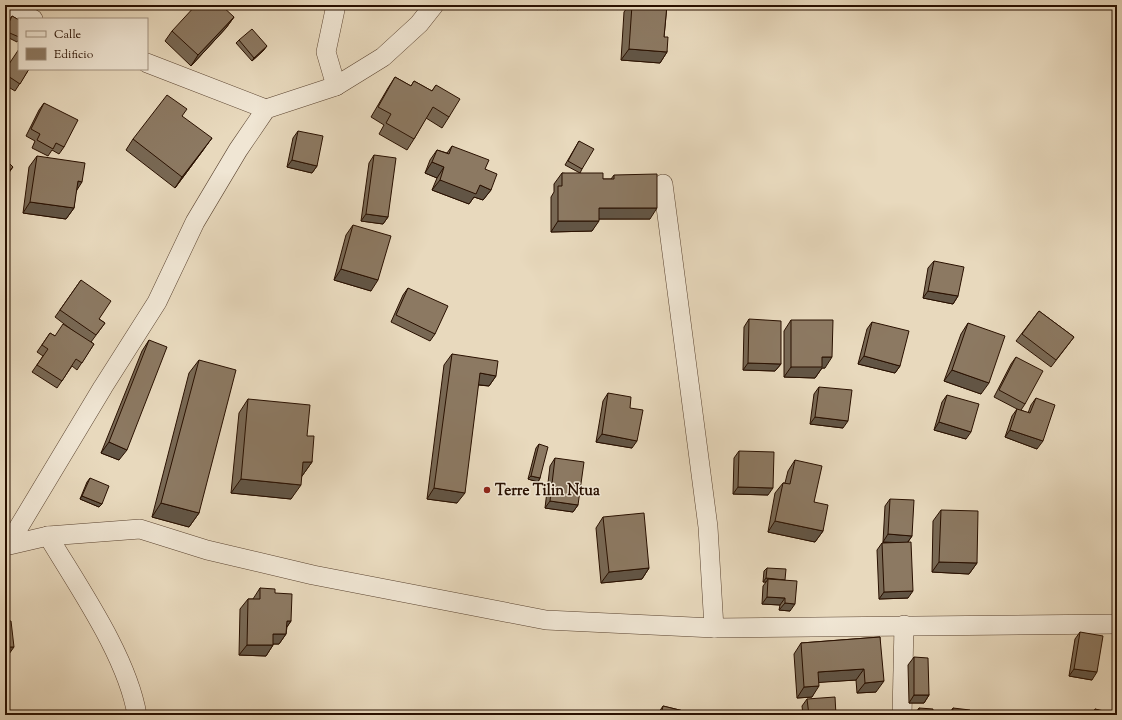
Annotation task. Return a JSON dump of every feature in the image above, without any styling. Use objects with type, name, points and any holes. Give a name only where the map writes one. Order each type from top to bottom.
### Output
[{"type":"street","points":[[336,5],[326,52],[336,86]]},
{"type":"street","points":[[6,546],[102,387],[157,302],[195,222],[238,150],[266,109],[336,86],[383,57],[419,24],[434,5]]},
{"type":"street","points":[[5,8],[30,18]]},
{"type":"street","points":[[148,63],[266,109]]},
{"type":"street","points":[[663,184],[708,527],[714,628]]},
{"type":"street","points":[[6,546],[48,536],[140,529],[207,550],[313,575],[546,620],[714,628],[1117,624]]},
{"type":"street","points":[[48,536],[119,660],[134,696],[137,715]]},
{"type":"street","points":[[902,715],[904,625]]},
{"type":"building","points":[[196,5],[221,5],[234,17],[198,55],[172,31]]},
{"type":"building","points":[[632,5],[667,5],[664,37],[668,37],[667,52],[629,49]]},
{"type":"building","points":[[12,16],[18,19],[18,37],[5,31]]},
{"type":"building","points":[[252,29],[267,46],[254,58],[239,40]]},
{"type":"building","points":[[18,50],[18,70],[28,70],[20,84],[5,74],[5,70]]},
{"type":"building","points":[[395,77],[411,86],[414,81],[432,91],[436,85],[460,99],[449,117],[433,107],[414,139],[386,123],[391,114],[378,107]]},
{"type":"building","points":[[167,95],[187,109],[182,116],[212,138],[182,177],[133,139]]},
{"type":"building","points":[[44,103],[78,120],[64,147],[56,143],[53,149],[37,140],[40,134],[31,129]]},
{"type":"building","points":[[298,131],[323,136],[317,166],[292,160]]},
{"type":"building","points":[[579,141],[594,149],[582,169],[568,161]]},
{"type":"building","points":[[452,146],[489,160],[485,169],[497,174],[491,190],[480,185],[476,194],[440,180],[444,167],[432,162],[437,150],[449,154]]},
{"type":"building","points":[[374,155],[396,158],[388,217],[366,214]]},
{"type":"building","points":[[37,156],[85,163],[82,182],[78,181],[74,208],[30,202]]},
{"type":"building","points":[[5,159],[13,167],[5,175]]},
{"type":"building","points":[[562,173],[603,173],[603,179],[614,179],[614,175],[657,174],[657,208],[599,208],[599,221],[558,221],[558,186],[562,186]]},
{"type":"building","points":[[353,225],[391,236],[378,280],[341,269]]},
{"type":"building","points":[[934,261],[964,267],[958,296],[928,291]]},
{"type":"building","points":[[81,280],[111,301],[99,319],[105,323],[96,335],[60,310]]},
{"type":"building","points":[[408,288],[448,306],[435,334],[396,315]]},
{"type":"building","points":[[1039,311],[1074,337],[1056,360],[1022,334]]},
{"type":"building","points":[[749,319],[781,321],[781,364],[748,363]]},
{"type":"building","points":[[791,320],[833,320],[832,357],[822,357],[822,367],[791,367]]},
{"type":"building","points":[[872,322],[909,331],[900,366],[864,356]]},
{"type":"building","points":[[968,323],[1005,336],[989,383],[952,370]]},
{"type":"building","points":[[63,324],[94,344],[82,363],[76,359],[62,381],[37,365],[48,349],[42,345],[50,333],[55,336]]},
{"type":"building","points":[[149,340],[167,347],[127,450],[109,442]]},
{"type":"building","points":[[452,354],[498,361],[496,376],[480,373],[465,493],[434,488]]},
{"type":"building","points":[[1016,357],[1043,371],[1025,404],[999,390]]},
{"type":"building","points":[[199,360],[236,370],[199,513],[161,503]]},
{"type":"building","points":[[819,387],[852,390],[848,421],[815,417]]},
{"type":"building","points":[[608,393],[631,397],[630,408],[643,410],[637,441],[602,434]]},
{"type":"building","points":[[947,395],[979,404],[971,432],[939,422]]},
{"type":"building","points":[[1036,398],[1055,405],[1043,441],[1010,430],[1017,409],[1030,413]]},
{"type":"building","points":[[248,399],[310,405],[307,436],[314,436],[312,462],[303,462],[301,485],[241,479]]},
{"type":"building","points":[[539,444],[548,447],[540,478],[531,476]]},
{"type":"building","points":[[739,451],[774,452],[773,488],[738,487]]},
{"type":"building","points":[[555,458],[584,462],[578,505],[550,501]]},
{"type":"building","points":[[795,460],[822,466],[814,502],[828,505],[823,531],[775,521],[783,483],[790,484]]},
{"type":"building","points":[[90,478],[109,486],[102,504],[82,496]]},
{"type":"building","points":[[890,499],[914,500],[912,536],[888,534]]},
{"type":"building","points":[[941,510],[978,511],[977,563],[939,562]]},
{"type":"building","points":[[644,513],[649,568],[609,572],[603,517]]},
{"type":"building","points":[[911,542],[913,591],[884,592],[882,543]]},
{"type":"building","points":[[767,568],[786,569],[785,580],[766,578]]},
{"type":"building","points":[[768,579],[797,581],[795,604],[785,603],[785,598],[767,597]]},
{"type":"building","points":[[260,588],[275,589],[275,593],[292,594],[291,621],[287,621],[286,634],[273,634],[273,645],[247,645],[248,599],[260,599]]},
{"type":"building","points":[[5,621],[11,621],[14,647],[5,647]]},
{"type":"building","points":[[1080,632],[1103,636],[1097,672],[1074,669]]},
{"type":"building","points":[[880,637],[884,681],[865,683],[864,669],[818,672],[819,686],[804,687],[801,643]]},
{"type":"building","points":[[914,657],[928,658],[929,695],[914,695]]},
{"type":"building","points":[[835,697],[836,715],[809,715],[807,699]]},
{"type":"building","points":[[663,706],[700,715],[661,715]]},
{"type":"building","points":[[919,708],[933,709],[932,715],[919,715]]},
{"type":"building","points":[[953,708],[970,710],[969,715],[952,715]]},
{"type":"building","points":[[1095,709],[1113,713],[1113,715],[1094,715]]},
{"type":"place","name":"Terre Tilin Ntua","points":[[487,490]]}]
